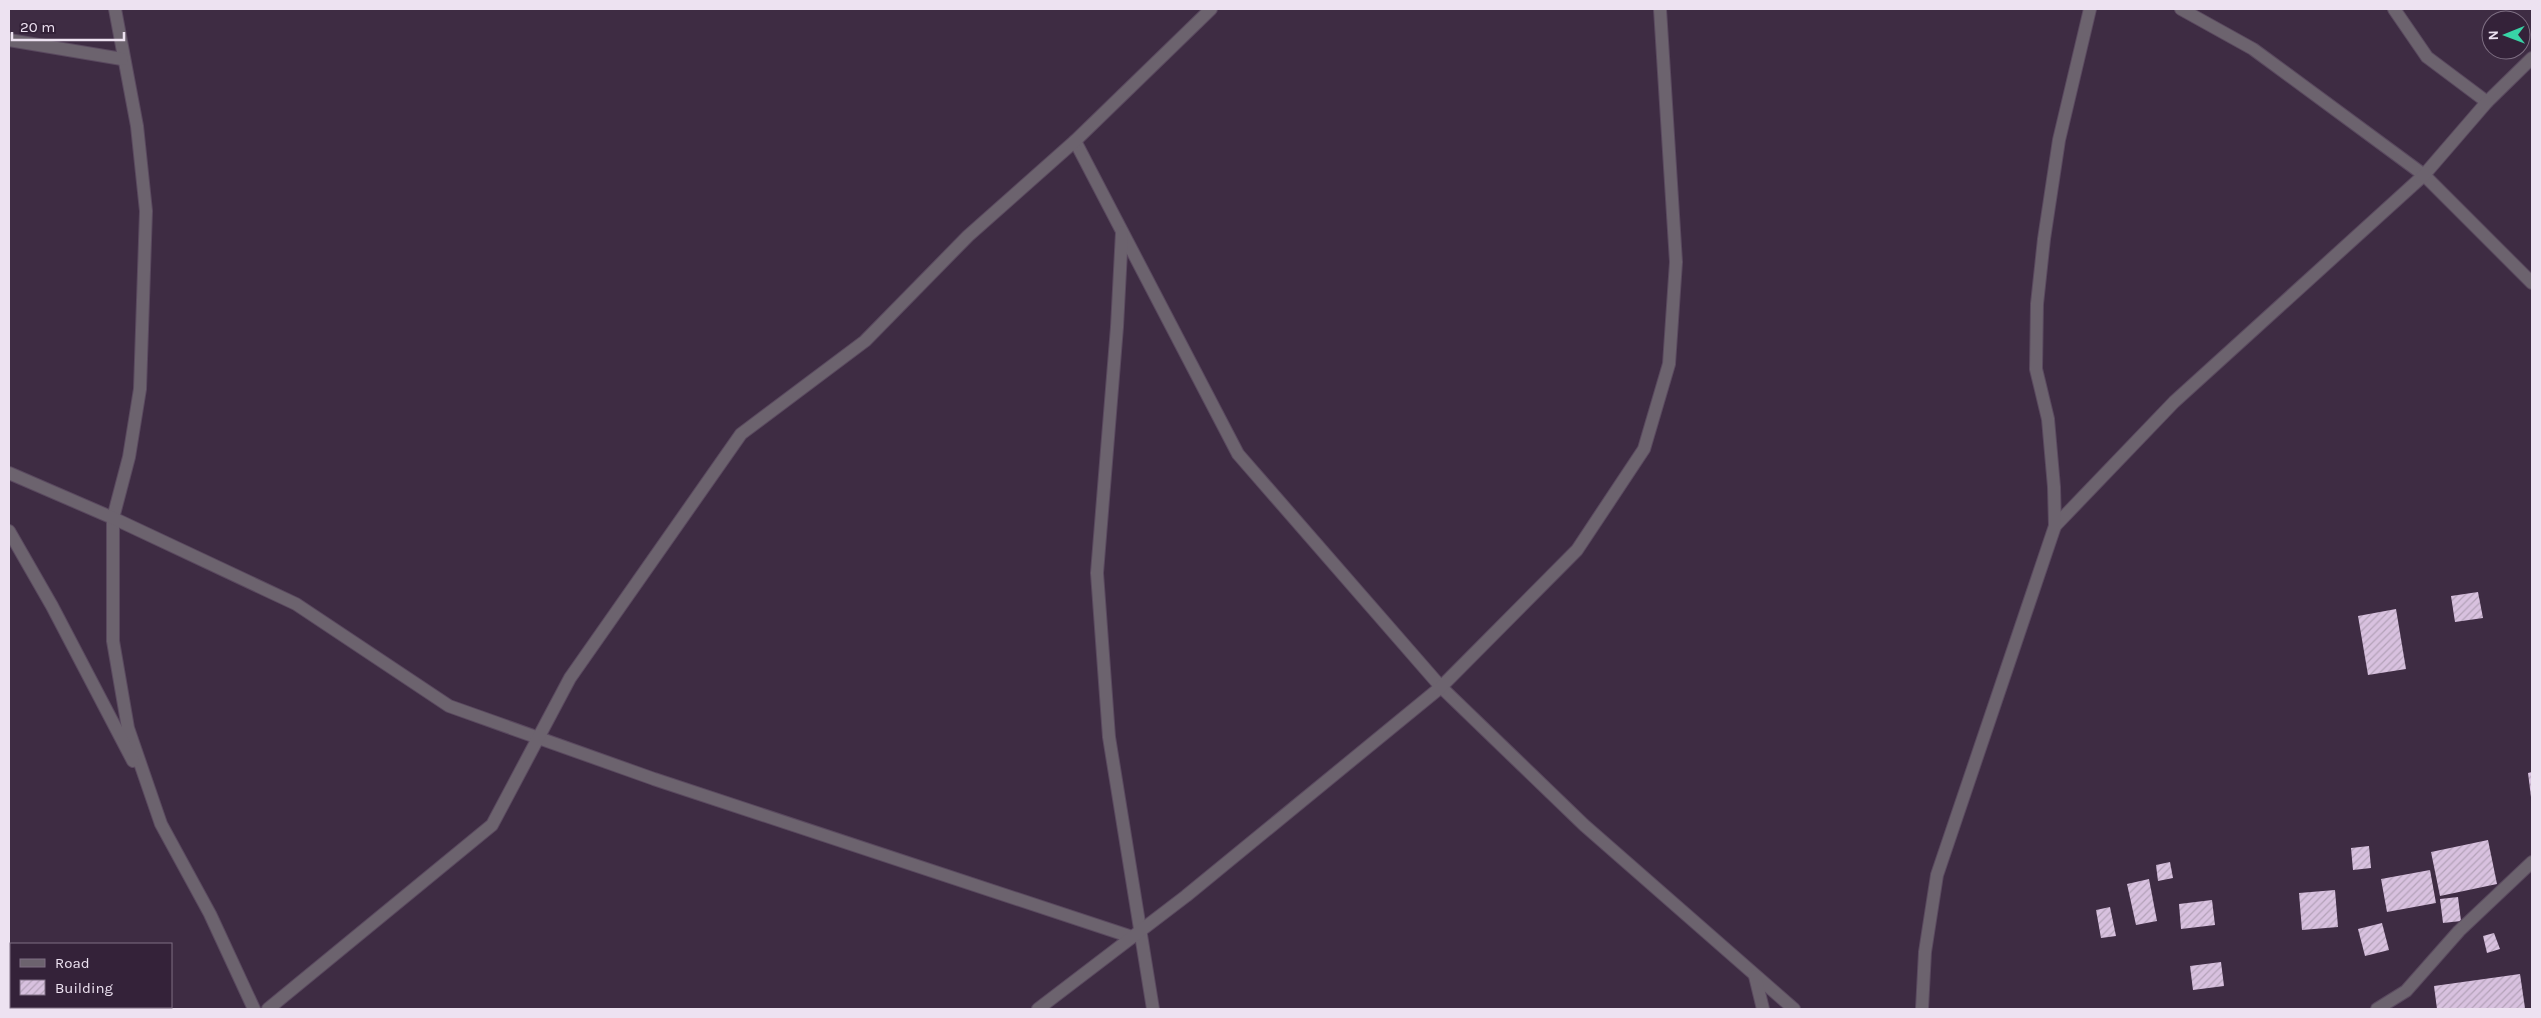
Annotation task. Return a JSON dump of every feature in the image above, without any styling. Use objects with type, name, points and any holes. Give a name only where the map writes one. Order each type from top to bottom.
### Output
[{"type":"street","points":[[115,9],[122,59],[137,126],[145,221],[140,389],[129,457],[113,518],[113,641],[128,728],[161,824],[210,914],[254,1009]]},
{"type":"street","points":[[268,1009],[492,825],[570,678],[741,434],[865,341],[968,236],[1075,142],[1211,9]]},
{"type":"street","points":[[1038,1009],[1137,933],[1441,687],[1577,550],[1644,448],[1668,364],[1676,262],[1660,9]]},
{"type":"street","points":[[1922,1009],[1925,952],[1936,875],[2055,526],[2054,486],[2048,420],[2036,369],[2037,304],[2044,239],[2059,140],[2090,9]]},
{"type":"street","points":[[2181,9],[2254,50],[2424,175],[2532,283]]},
{"type":"street","points":[[2394,9],[2427,57],[2487,102]]},
{"type":"street","points":[[9,40],[122,59]]},
{"type":"street","points":[[2055,526],[2174,402],[2424,175],[2487,102],[2532,58]]},
{"type":"street","points":[[1075,142],[1238,454],[1441,687],[1584,825],[1754,976],[1794,1009]]},
{"type":"street","points":[[1122,231],[1117,327],[1097,573],[1109,737],[1137,933],[1153,1009]]},
{"type":"street","points":[[9,473],[113,518],[296,604],[449,706],[654,778],[1137,933]]},
{"type":"street","points":[[9,531],[52,606],[153,801]]},
{"type":"street","points":[[2377,1009],[2406,991],[2459,931],[2532,862]]},
{"type":"street","points":[[1754,976],[1763,1009]]},
{"type":"building","points":[[2478,592],[2483,618],[2455,622],[2451,596]]},
{"type":"building","points":[[2396,609],[2406,669],[2368,675],[2358,616]]},
{"type":"building","points":[[2532,772],[2532,797],[2531,797],[2528,773]]},
{"type":"building","points":[[2488,840],[2497,884],[2440,896],[2431,852]]},
{"type":"building","points":[[2369,846],[2371,868],[2353,870],[2351,848]]},
{"type":"building","points":[[2170,862],[2173,878],[2158,881],[2156,865]]},
{"type":"building","points":[[2430,870],[2436,903],[2387,912],[2381,879]]},
{"type":"building","points":[[2149,879],[2157,921],[2136,925],[2127,884]]},
{"type":"building","points":[[2335,890],[2338,927],[2302,930],[2299,893]]},
{"type":"building","points":[[2458,897],[2461,921],[2443,923],[2440,899]]},
{"type":"building","points":[[2212,900],[2215,925],[2181,929],[2179,904]]},
{"type":"building","points":[[2110,907],[2116,936],[2101,938],[2096,910]]},
{"type":"building","points":[[2382,923],[2389,950],[2365,956],[2358,929]]},
{"type":"building","points":[[2494,933],[2500,949],[2487,953],[2483,936]]},
{"type":"building","points":[[2221,962],[2224,986],[2193,990],[2190,966]]},
{"type":"building","points":[[2520,974],[2525,1008],[2437,1009],[2434,986]]}]
